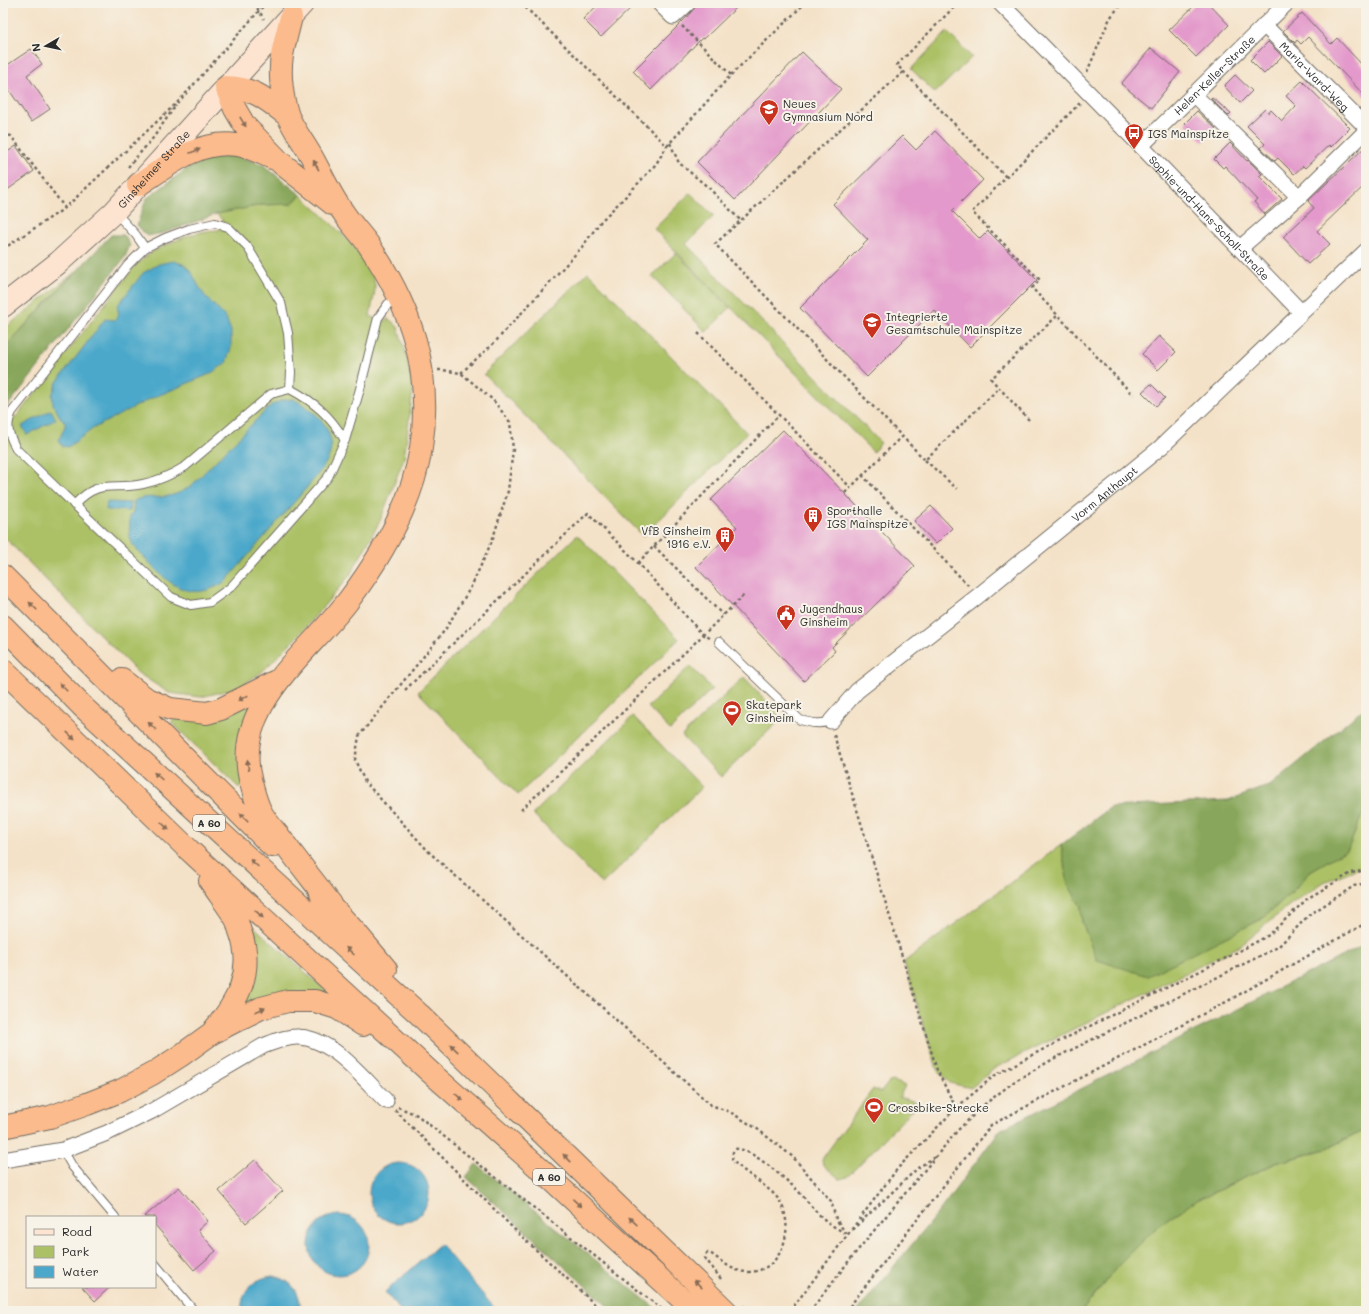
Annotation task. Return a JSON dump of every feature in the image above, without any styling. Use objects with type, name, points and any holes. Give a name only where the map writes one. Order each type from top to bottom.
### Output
[{"type":"highway","points":[[297,10],[282,58],[282,81],[288,116],[342,211],[367,242],[400,297],[419,356],[423,385],[424,417],[421,448],[414,477],[404,508],[390,537],[348,601],[326,628],[278,680],[253,721],[248,739],[247,759],[249,776],[261,812],[331,904],[381,963],[420,1015]]},
{"type":"highway","points":[[288,116],[258,94],[240,87],[226,87],[235,109],[245,126],[281,163],[342,211]]},
{"type":"highway","points":[[131,179],[192,151],[214,145],[237,145],[256,151],[281,163]]},
{"type":"highway","points":[[3,576],[331,904]]},
{"type":"highway","name":"A 60","points":[[3,626],[84,708],[420,1015],[733,1307]]},
{"type":"highway","points":[[60,634],[147,698],[170,709],[207,713],[220,709],[278,680]]},
{"type":"highway","name":"A 60","points":[[3,670],[189,850],[430,1072],[540,1169],[695,1311]]},
{"type":"highway","points":[[189,850],[236,920],[245,945],[246,965],[243,984],[228,1013],[212,1033]]},
{"type":"highway","points":[[3,1127],[50,1117],[120,1091],[152,1074],[212,1033],[261,1008],[288,1001],[315,1001],[337,1008],[430,1072]]},
{"type":"main road","name":"Ginsheimer Straße","points":[[3,306],[58,262],[114,212],[131,179],[226,87],[297,10]]},
{"type":"street","points":[[659,3],[673,18],[688,3]]},
{"type":"street","name":"Sophie-und-Hans-Scholl-Straße","points":[[1000,3],[1141,146],[1301,312]]},
{"type":"street","name":"Helen-Keller-Straße","points":[[1141,146],[1287,3]]},
{"type":"street","name":"Maria-Ward-Weg","points":[[1264,25],[1366,127]]},
{"type":"street","points":[[1193,94],[1299,197]]},
{"type":"street","points":[[1240,248],[1299,197],[1366,131]]},
{"type":"street","name":"Vorm Anthaupt","points":[[831,721],[857,691],[978,596],[1161,447],[1366,251]]},
{"type":"street","points":[[3,1160],[63,1150],[107,1133],[152,1111],[263,1046],[287,1038],[298,1037],[317,1042],[331,1049],[350,1065],[386,1102]]},
{"type":"lane","points":[[114,212],[136,235],[145,248]]},
{"type":"lane","points":[[290,389],[292,372],[288,333],[282,303],[247,246],[228,228],[215,223],[189,229],[165,238],[145,248],[128,265],[12,412],[8,421],[9,434],[16,449],[171,597],[191,605],[210,602],[231,587],[328,477],[345,440],[378,318],[388,304],[400,297]]},
{"type":"lane","points":[[74,505],[84,495],[99,487],[142,484],[173,474],[186,466],[271,394],[290,389],[317,405],[334,422],[345,440]]},
{"type":"lane","points":[[718,642],[800,720],[812,724],[823,724],[831,721]]},
{"type":"lane","points":[[63,1150],[72,1166],[114,1216]]},
{"type":"lane","points":[[156,1265],[194,1311]]},
{"type":"path","points":[[254,3],[259,11]]},
{"type":"path","points":[[3,249],[65,208],[180,100],[266,3]]},
{"type":"path","points":[[521,3],[667,146]]},
{"type":"path","points":[[462,373],[495,342],[582,248],[601,221],[656,164],[667,146],[731,75],[805,3]]},
{"type":"path","points":[[958,3],[897,65],[1007,178]]},
{"type":"path","points":[[1122,3],[1110,18],[1085,90],[1007,178],[972,212],[1040,280],[1032,288],[1133,395]]},
{"type":"path","points":[[673,18],[731,75]]},
{"type":"path","points":[[904,72],[715,244],[901,436],[957,489]]},
{"type":"path","points":[[131,179],[152,138],[180,100]]},
{"type":"path","points":[[3,134],[11,136],[65,208]]},
{"type":"path","points":[[670,143],[679,163],[709,188],[741,220]]},
{"type":"path","points":[[1029,420],[991,379],[1058,315]]},
{"type":"path","points":[[698,332],[850,487]]},
{"type":"path","points":[[422,373],[442,370],[462,373],[493,400],[510,422],[514,449],[508,491],[492,542],[472,585],[445,630],[360,736],[355,760],[365,782],[430,853],[711,1105],[730,1112],[756,1128],[793,1157],[831,1202],[836,1219],[848,1235]]},
{"type":"path","points":[[925,460],[999,388]]},
{"type":"path","points":[[638,563],[779,415]]},
{"type":"path","points":[[845,493],[901,436]]},
{"type":"path","points":[[862,475],[978,596]]},
{"type":"path","points":[[406,690],[588,513],[638,563],[703,635],[718,642]]},
{"type":"path","points":[[654,546],[723,615]]},
{"type":"path","points":[[521,810],[744,595]]},
{"type":"path","points":[[831,721],[834,738],[937,1070],[956,1108]]},
{"type":"path","points":[[790,1311],[898,1168],[956,1108],[994,1076],[1257,942],[1269,935],[1308,898],[1351,873],[1366,870]]},
{"type":"path","points":[[810,1311],[852,1257],[938,1156],[958,1130],[985,1104],[1015,1081],[1055,1058],[1278,947],[1309,915],[1354,886],[1366,882]]},
{"type":"path","points":[[846,1311],[991,1125],[1226,1002],[1366,923]]},
{"type":"path","points":[[386,1102],[519,1234],[602,1311]]},
{"type":"path","points":[[386,1102],[417,1115],[664,1311]]},
{"type":"path","points":[[722,1280],[705,1258],[707,1253],[710,1253],[728,1267],[748,1272],[756,1271],[771,1264],[783,1246],[787,1234],[787,1225],[778,1200],[734,1162],[732,1157],[735,1149],[744,1150],[755,1156],[795,1188],[826,1221],[848,1235]]},
{"type":"path","points":[[848,1235],[919,1167],[938,1156]]},
{"type":"path","points":[[733,1307],[749,1311]]},
{"type":"green space","points":[[947,32],[972,57],[935,93],[911,69]]},
{"type":"green space","points":[[234,155],[262,164],[301,195],[291,204],[262,205],[217,214],[164,233],[147,236],[137,225],[146,199],[185,170],[210,157]]},
{"type":"green space","points":[[690,193],[714,216],[686,244],[881,443],[873,452],[654,229]]},
{"type":"green space","points":[[301,195],[356,249],[372,274],[375,291],[370,316],[382,322],[388,319],[398,327],[406,354],[413,390],[404,458],[380,521],[350,575],[301,633],[262,672],[238,688],[201,697],[169,693],[138,673],[3,536],[3,412],[16,417],[136,265],[148,255],[163,246],[187,236],[211,230],[219,230],[223,221],[217,214],[262,205],[291,204]]},
{"type":"green space","points":[[111,235],[124,235],[130,245],[125,257],[3,412],[3,349]]},
{"type":"green space","points":[[676,253],[730,308],[706,332],[652,276]]},
{"type":"green space","points":[[588,272],[747,433],[643,536],[484,374]]},
{"type":"green space","points":[[73,274],[3,349],[3,330]]},
{"type":"green space","points":[[577,535],[679,639],[518,795],[418,692]]},
{"type":"green space","points":[[690,666],[712,689],[670,730],[648,707]]},
{"type":"green space","name":"Skatepark Ginsheim","points":[[744,677],[782,718],[721,777],[682,736]]},
{"type":"green space","points":[[261,697],[243,786],[239,788],[171,722],[175,718]]},
{"type":"green space","points":[[1366,707],[1366,806],[1348,849],[1312,870],[1291,893],[1260,920],[1148,976],[1097,960],[1082,923],[1081,907],[1068,884],[1061,845],[1111,807],[1228,801],[1271,785]]},
{"type":"green space","points":[[633,716],[702,787],[602,884],[533,814]]},
{"type":"green space","points":[[1366,806],[1366,865],[1324,882],[1291,904],[1238,947],[995,1068],[971,1088],[950,1083],[937,1070],[904,962],[1061,845],[1068,884],[1081,907],[1082,923],[1261,920],[1291,893],[1312,870],[1348,849]]},
{"type":"green space","points":[[245,919],[330,994],[229,1020]]},
{"type":"green space","points":[[1366,944],[1366,1130],[1323,1150],[1276,1163],[1195,1201],[1157,1227],[1116,1268],[1082,1311],[857,1311],[937,1214],[1000,1130]]},
{"type":"green space","name":"Crossbike-Strecke","points":[[894,1081],[905,1086],[899,1097],[919,1103],[847,1177],[840,1179],[823,1165],[822,1159],[873,1089],[881,1092],[889,1082]]},
{"type":"green space","points":[[1366,1130],[1366,1311],[1082,1311],[1116,1268],[1157,1227],[1195,1201],[1276,1163],[1323,1150]]},
{"type":"green space","points":[[476,1164],[659,1311],[613,1311],[466,1177]]},
{"type":"water","points":[[173,261],[183,264],[191,271],[205,296],[226,318],[231,331],[231,348],[226,363],[210,374],[150,399],[94,428],[68,447],[62,446],[59,440],[65,426],[65,422],[60,417],[53,404],[52,395],[57,382],[105,319],[115,320],[119,315],[117,306],[143,273],[159,264]]},
{"type":"water","points":[[293,399],[301,403],[315,414],[321,420],[330,435],[330,453],[324,465],[316,477],[226,581],[214,588],[203,591],[182,589],[173,584],[155,569],[132,543],[130,534],[130,515],[133,512],[134,501],[142,498],[164,497],[180,492],[191,486],[270,406],[282,400]]},
{"type":"water","points":[[51,410],[56,419],[27,435],[22,426]]},
{"type":"water","points":[[107,502],[131,503],[130,511],[106,510]]},
{"type":"water","points":[[399,1163],[416,1168],[424,1176],[429,1193],[424,1210],[416,1218],[399,1223],[382,1218],[374,1210],[369,1193],[374,1176],[382,1168]]},
{"type":"water","points":[[339,1215],[355,1220],[360,1224],[364,1229],[369,1245],[364,1261],[360,1266],[355,1270],[339,1275],[323,1270],[318,1266],[314,1261],[309,1245],[314,1229],[318,1224],[323,1220]]},
{"type":"water","points":[[440,1244],[497,1311],[401,1311],[385,1292]]},
{"type":"water","points":[[273,1276],[285,1280],[294,1288],[299,1298],[300,1311],[242,1311],[243,1297],[250,1287],[254,1283],[266,1277]]},
{"type":"building","points":[[600,3],[636,3],[601,37],[583,19]]},
{"type":"building","points":[[699,3],[741,3],[704,39],[702,38],[651,90],[633,71]]},
{"type":"building","points":[[1197,3],[1208,3],[1229,25],[1196,57],[1169,30]]},
{"type":"building","points":[[1302,13],[1331,44],[1337,38],[1366,69],[1366,97],[1308,37],[1301,44],[1297,40],[1295,43],[1283,31]]},
{"type":"building","points":[[1268,42],[1282,56],[1264,74],[1250,60]]},
{"type":"building","points":[[1151,48],[1180,72],[1151,108],[1121,84]]},
{"type":"building","points":[[31,49],[42,64],[27,75],[50,109],[31,122],[3,81],[3,68]]},
{"type":"building","name":"Neues Gymnasium Nord","points":[[802,52],[841,89],[735,200],[697,162]]},
{"type":"building","points":[[1235,75],[1252,91],[1240,103],[1224,86]]},
{"type":"building","points":[[1302,81],[1350,128],[1331,147],[1329,145],[1305,168],[1303,166],[1294,174],[1278,158],[1275,161],[1261,148],[1265,144],[1247,126],[1265,109],[1269,113],[1271,110],[1282,121],[1296,106],[1286,96]]},
{"type":"building","points":[[1212,98],[1231,113],[1228,116],[1211,99]]},
{"type":"building","points":[[1197,111],[1216,129],[1203,142],[1185,123]]},
{"type":"building","points":[[935,131],[983,180],[952,211],[980,239],[988,231],[1037,280],[970,347],[934,310],[867,377],[800,308],[868,240],[833,204],[902,136],[916,150]]},
{"type":"building","points":[[1230,143],[1262,174],[1259,176],[1282,199],[1265,214],[1254,202],[1257,200],[1225,166],[1223,168],[1214,159]]},
{"type":"building","points":[[16,146],[34,171],[3,193],[3,155]]},
{"type":"building","points":[[1366,146],[1366,184],[1317,231],[1330,244],[1308,264],[1283,237],[1314,208],[1308,201]]},
{"type":"building","points":[[1159,336],[1176,352],[1158,370],[1142,354]]},
{"type":"building","points":[[1151,384],[1165,398],[1156,406],[1142,392]]},
{"type":"building","name":"Sporthalle IGS Mainspitze","points":[[783,430],[915,566],[832,647],[835,651],[804,681],[696,567],[737,527],[711,500]]},
{"type":"building","points":[[931,506],[952,528],[936,544],[914,521]]},
{"type":"building","points":[[255,1160],[283,1191],[246,1223],[219,1191]]},
{"type":"building","points":[[179,1187],[208,1221],[198,1230],[216,1251],[194,1270],[156,1226],[156,1216],[145,1216]]},
{"type":"building","points":[[83,1288],[109,1288],[95,1301]]},
{"type":"place","name":"Neues Gymnasium Nord","points":[[769,126]]},
{"type":"place","name":"IGS Mainspitze","points":[[1134,150]]},
{"type":"place","name":"Integrierte Gesamtschule Mainspitze","points":[[872,339]]},
{"type":"place","name":"Sporthalle IGS Mainspitze","points":[[813,533]]},
{"type":"place","name":"VfB Ginsheim 1916 e.V.","points":[[725,553]]},
{"type":"place","name":"Jugendhaus Ginsheim","points":[[786,631]]},
{"type":"place","name":"Skatepark Ginsheim","points":[[732,727]]},
{"type":"place","name":"Crossbike-Strecke","points":[[874,1124]]}]
